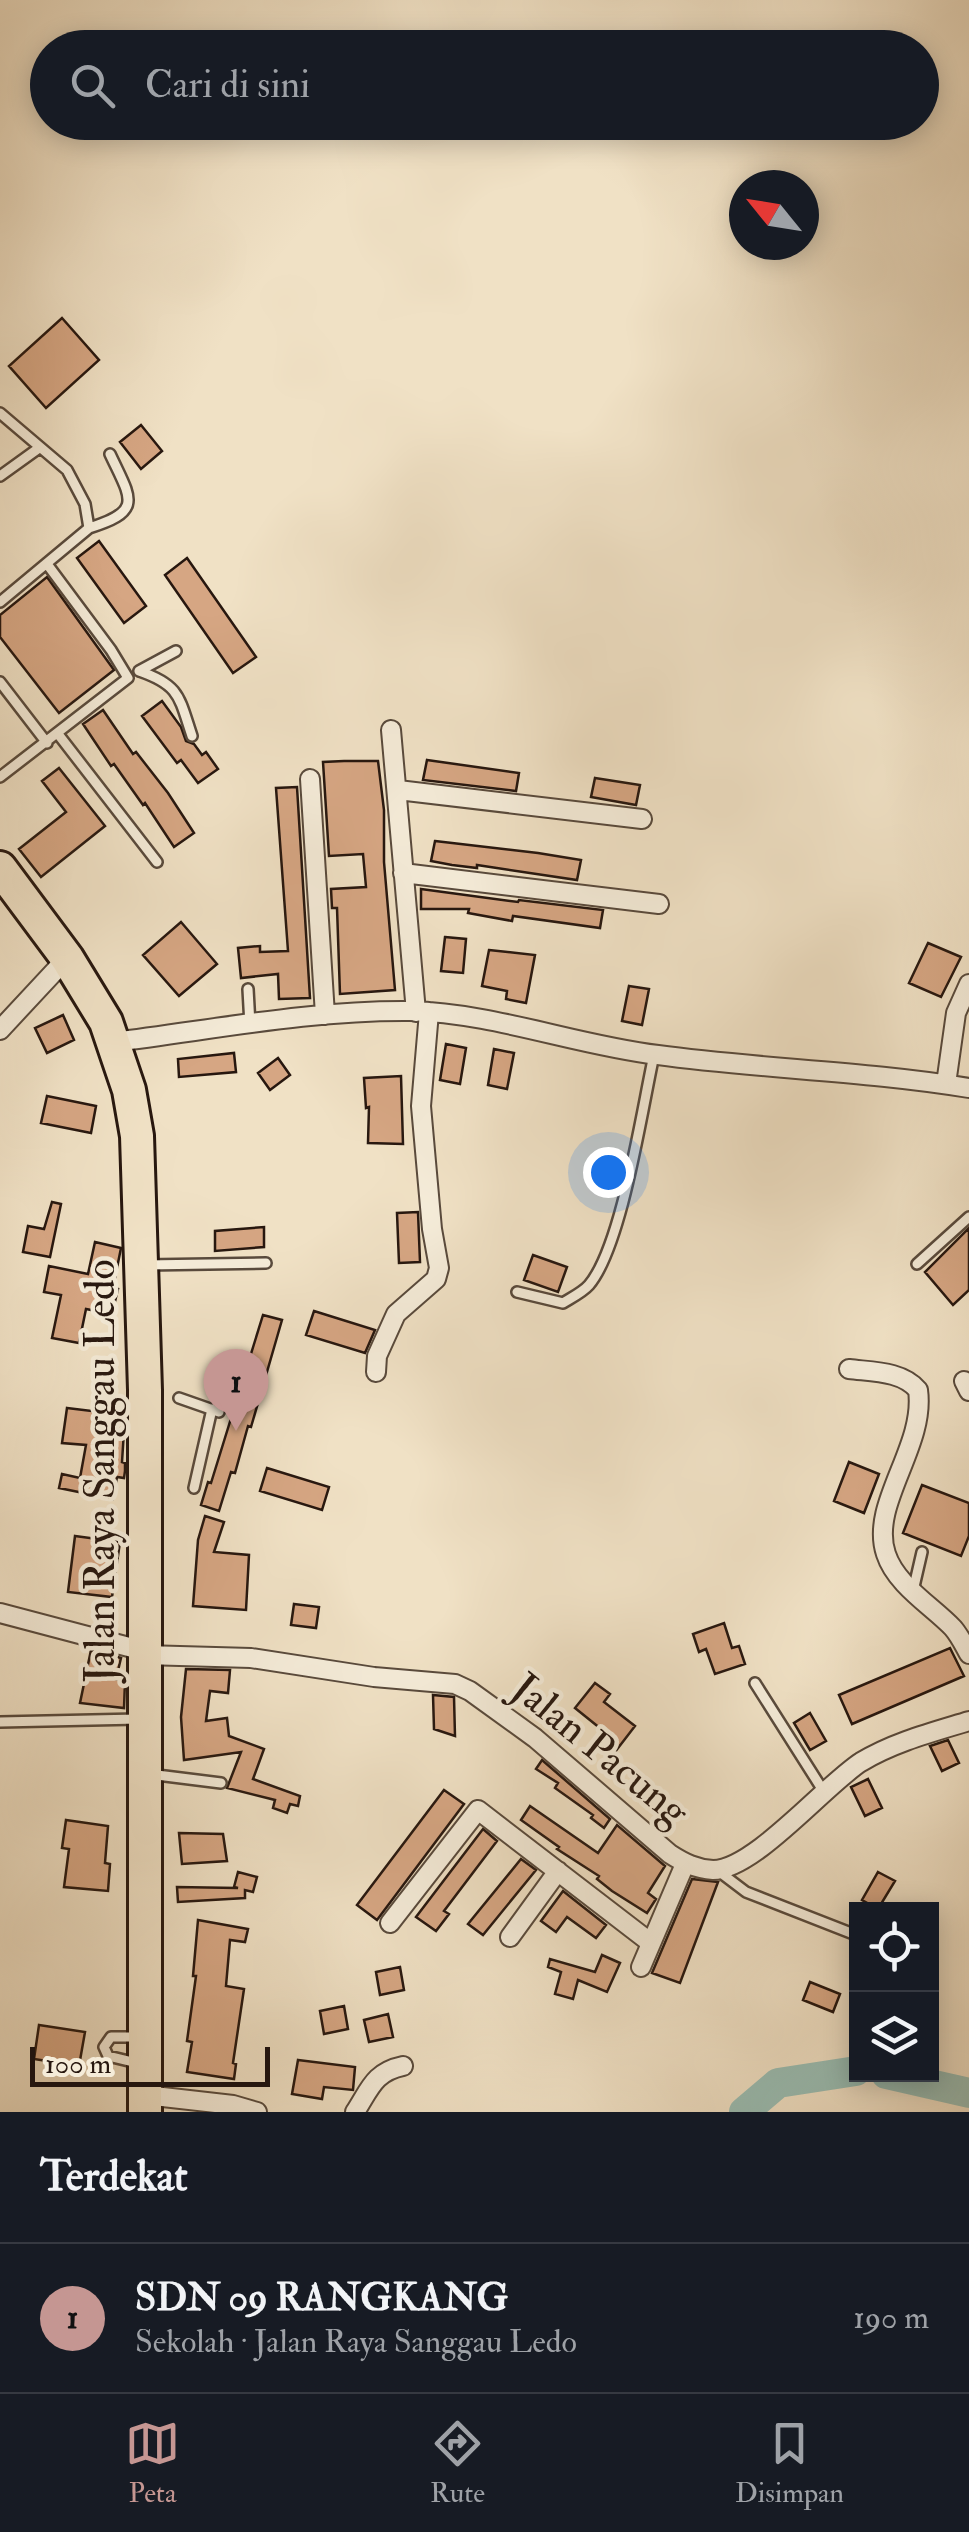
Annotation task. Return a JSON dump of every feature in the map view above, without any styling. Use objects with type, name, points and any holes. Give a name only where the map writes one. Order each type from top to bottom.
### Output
[{"type":"highway","name":"Jalan Raya Sanggau Ledo","points":[[6,882],[67,958],[98,1007],[129,1090],[137,1136],[151,1392],[144,1653],[145,2077]]},
{"type":"street","points":[[376,1372],[377,1356],[396,1314],[436,1279],[439,1268],[420,1106],[422,1012],[403,874],[391,730]]},
{"type":"street","points":[[310,779],[325,1015]]},
{"type":"street","points":[[398,790],[642,819]]},
{"type":"street","points":[[403,874],[659,904]]},
{"type":"street","points":[[0,1030],[67,958]]},
{"type":"street","points":[[946,1084],[956,1013],[969,984]]},
{"type":"street","points":[[114,1042],[325,1015],[422,1012],[654,1055],[969,1088]]},
{"type":"street","points":[[850,1369],[895,1376],[910,1381],[918,1390],[920,1403],[912,1442],[883,1522],[885,1554],[897,1575],[956,1631],[969,1654]]},
{"type":"street","name":"Jalan Pacung","points":[[0,1613],[144,1653],[251,1658],[374,1677],[455,1684],[536,1738],[630,1822],[685,1864],[717,1870],[764,1845],[798,1819],[844,1773],[877,1753],[969,1721]]},
{"type":"street","points":[[390,1923],[475,1810],[489,1816],[651,1943]]},
{"type":"street","points":[[640,1967],[685,1864]]},
{"type":"street","points":[[510,1937],[558,1871]]},
{"type":"street","points":[[355,2112],[376,2078],[386,2070],[403,2066]]},
{"type":"street","points":[[145,2077],[258,2112]]},
{"type":"lane","points":[[0,414],[67,470],[85,504],[89,528]]},
{"type":"lane","points":[[0,476],[39,448]]},
{"type":"lane","points":[[0,602],[89,528],[118,519],[127,508],[128,498],[110,454]]},
{"type":"lane","points":[[46,564],[128,678]]},
{"type":"lane","points":[[0,777],[128,678],[176,651]]},
{"type":"lane","points":[[138,671],[170,684],[192,736]]},
{"type":"lane","points":[[0,682],[47,744]]},
{"type":"lane","points":[[58,734],[157,862]]},
{"type":"lane","points":[[248,988],[250,1024]]},
{"type":"lane","points":[[517,1292],[564,1303],[588,1286],[606,1253],[625,1189],[654,1055]]},
{"type":"lane","points":[[917,1264],[969,1217]]},
{"type":"lane","points":[[143,1265],[266,1264]]},
{"type":"lane","points":[[179,1398],[216,1410],[194,1488]]},
{"type":"lane","points":[[913,1591],[922,1552]]},
{"type":"lane","points":[[755,1683],[824,1792]]},
{"type":"lane","points":[[0,1722],[146,1718]]},
{"type":"lane","points":[[146,1774],[221,1783]]},
{"type":"lane","points":[[717,1870],[746,1892],[849,1932]]},
{"type":"building","points":[[62,318],[99,360],[46,408],[9,366]]},
{"type":"building","points":[[141,425],[162,451],[141,469],[120,442]]},
{"type":"building","points":[[99,541],[146,606],[124,623],[77,558]]},
{"type":"building","points":[[187,558],[256,657],[233,673],[165,575]]},
{"type":"building","points":[[47,577],[114,670],[59,713],[0,637],[0,615]]},
{"type":"building","points":[[162,701],[186,741],[194,744],[202,755],[206,752],[218,769],[198,783],[181,760],[177,763],[142,716]]},
{"type":"building","points":[[103,710],[194,833],[174,847],[83,724]]},
{"type":"building","points":[[427,760],[519,773],[516,791],[423,780]]},
{"type":"building","points":[[378,761],[395,990],[340,994],[337,908],[332,908],[331,889],[366,887],[363,854],[329,856],[323,762]]},
{"type":"building","points":[[59,768],[105,826],[41,877],[19,849],[66,812],[42,781]]},
{"type":"building","points":[[595,778],[640,785],[636,805],[591,797]]},
{"type":"building","points":[[297,787],[310,998],[279,999],[278,974],[241,978],[238,948],[260,946],[260,952],[288,951],[276,788]]},
{"type":"building","points":[[435,841],[581,860],[577,880],[431,861]]},
{"type":"building","points":[[421,889],[603,910],[600,928],[513,916],[512,921],[468,913],[469,909],[421,909]]},
{"type":"building","points":[[181,922],[217,964],[179,996],[143,955]]},
{"type":"building","points":[[445,937],[466,939],[463,973],[441,971]]},
{"type":"building","points":[[928,943],[961,957],[941,997],[909,983]]},
{"type":"building","points":[[489,950],[535,955],[526,1003],[506,999],[507,991],[482,986]]},
{"type":"building","points":[[629,986],[649,989],[642,1025],[622,1021]]},
{"type":"building","points":[[63,1015],[74,1040],[47,1053],[35,1028]]},
{"type":"building","points":[[446,1044],[466,1048],[460,1084],[440,1080]]},
{"type":"building","points":[[494,1049],[514,1053],[507,1089],[488,1085]]},
{"type":"building","points":[[234,1053],[236,1072],[179,1077],[178,1059]]},
{"type":"building","points":[[278,1058],[290,1075],[270,1090],[258,1073]]},
{"type":"building","points":[[401,1076],[403,1144],[368,1143],[369,1107],[366,1108],[364,1078]]},
{"type":"building","points":[[47,1096],[96,1106],[91,1133],[41,1123]]},
{"type":"building","points":[[52,1202],[61,1204],[50,1257],[23,1252],[28,1226],[44,1229]]},
{"type":"building","points":[[418,1212],[420,1262],[399,1263],[397,1213]]},
{"type":"building","points":[[264,1227],[264,1247],[215,1251],[215,1231]]},
{"type":"building","points":[[969,1228],[969,1290],[953,1305],[925,1272]]},
{"type":"building","points":[[95,1242],[121,1248],[112,1314],[86,1309],[79,1343],[52,1338],[61,1295],[44,1292],[49,1266],[88,1274]]},
{"type":"building","points":[[533,1255],[567,1267],[558,1292],[524,1280]]},
{"type":"building","points":[[314,1311],[375,1330],[365,1353],[306,1335]]},
{"type":"building","points":[[263,1315],[282,1320],[251,1427],[248,1426],[219,1511],[201,1505]]},
{"type":"building","points":[[67,1408],[125,1415],[124,1478],[117,1477],[113,1499],[59,1488],[62,1474],[80,1478],[86,1445],[62,1443]]},
{"type":"building","points":[[849,1462],[879,1474],[864,1513],[834,1501]]},
{"type":"building","points":[[267,1468],[329,1487],[322,1510],[260,1491]]},
{"type":"building","points":[[922,1485],[969,1503],[969,1536],[961,1556],[903,1533]]},
{"type":"building","points":[[205,1516],[224,1522],[214,1552],[249,1555],[246,1610],[193,1606],[198,1540]]},
{"type":"building","points":[[75,1536],[120,1542],[112,1597],[68,1592]]},
{"type":"building","points":[[294,1604],[319,1607],[316,1628],[291,1625]]},
{"type":"building","points":[[724,1623],[732,1648],[739,1646],[745,1664],[715,1674],[706,1649],[699,1652],[693,1634]]},
{"type":"building","points":[[950,1648],[964,1676],[852,1724],[839,1695]]},
{"type":"building","points":[[91,1650],[121,1658],[116,1679],[125,1681],[124,1708],[80,1703]]},
{"type":"building","points":[[186,1669],[230,1670],[228,1693],[210,1691],[206,1721],[227,1718],[229,1736],[264,1749],[253,1779],[300,1796],[298,1806],[290,1804],[287,1813],[273,1808],[275,1800],[227,1788],[241,1752],[184,1760],[181,1717]]},
{"type":"building","points":[[595,1683],[610,1694],[604,1702],[635,1726],[615,1752],[600,1740],[606,1733],[575,1708]]},
{"type":"building","points":[[433,1695],[454,1697],[455,1736],[434,1729]]},
{"type":"building","points":[[810,1713],[826,1741],[810,1750],[794,1723]]},
{"type":"building","points":[[948,1740],[959,1763],[942,1771],[930,1746]]},
{"type":"building","points":[[542,1760],[610,1819],[604,1828],[591,1818],[593,1815],[555,1788],[558,1783],[536,1769]]},
{"type":"building","points":[[868,1779],[882,1808],[865,1816],[851,1787]]},
{"type":"building","points":[[444,1790],[464,1804],[377,1920],[357,1905]]},
{"type":"building","points":[[530,1806],[598,1853],[617,1825],[665,1866],[648,1893],[656,1899],[647,1913],[612,1891],[597,1879],[599,1876],[521,1820]]},
{"type":"building","points":[[66,1820],[108,1826],[108,1891],[64,1887],[69,1849],[62,1848]]},
{"type":"building","points":[[483,1829],[497,1841],[444,1911],[449,1914],[436,1931],[416,1917]]},
{"type":"building","points":[[179,1833],[223,1834],[227,1861],[182,1864]]},
{"type":"building","points":[[521,1859],[536,1870],[483,1935],[468,1924]]},
{"type":"building","points":[[238,1872],[257,1877],[253,1892],[245,1890],[245,1898],[178,1902],[177,1887],[238,1888],[234,1887]]},
{"type":"building","points":[[878,1872],[895,1881],[882,1902],[862,1900]]},
{"type":"building","points":[[692,1879],[718,1882],[680,1983],[652,1973]]},
{"type":"building","points":[[563,1891],[606,1925],[596,1938],[567,1917],[556,1932],[541,1921]]},
{"type":"building","points":[[198,1920],[248,1929],[245,1942],[230,1940],[226,1986],[244,1989],[234,2079],[187,2072]]},
{"type":"building","points":[[602,1955],[620,1963],[607,1992],[578,1980],[573,1999],[555,1994],[561,1972],[548,1967],[550,1959],[595,1972]]},
{"type":"building","points":[[400,1967],[404,1990],[380,1995],[376,1972]]},
{"type":"building","points":[[810,1982],[840,1994],[833,2012],[803,2000]]},
{"type":"building","points":[[344,2006],[348,2029],[324,2034],[320,2011]]},
{"type":"building","points":[[388,2014],[393,2037],[369,2042],[364,2020]]},
{"type":"building","points":[[39,2025],[85,2032],[79,2066],[34,2059]]},
{"type":"building","points":[[298,2060],[355,2067],[353,2090],[324,2087],[322,2099],[292,2094]]},
{"type":"waterway","points":[[744,2112],[778,2083],[849,2072]]},
{"type":"waterway","points":[[921,2082],[969,2093]]},
{"type":"place","name":"SDN 09 RANGKANG","points":[[236,1431]]}]
